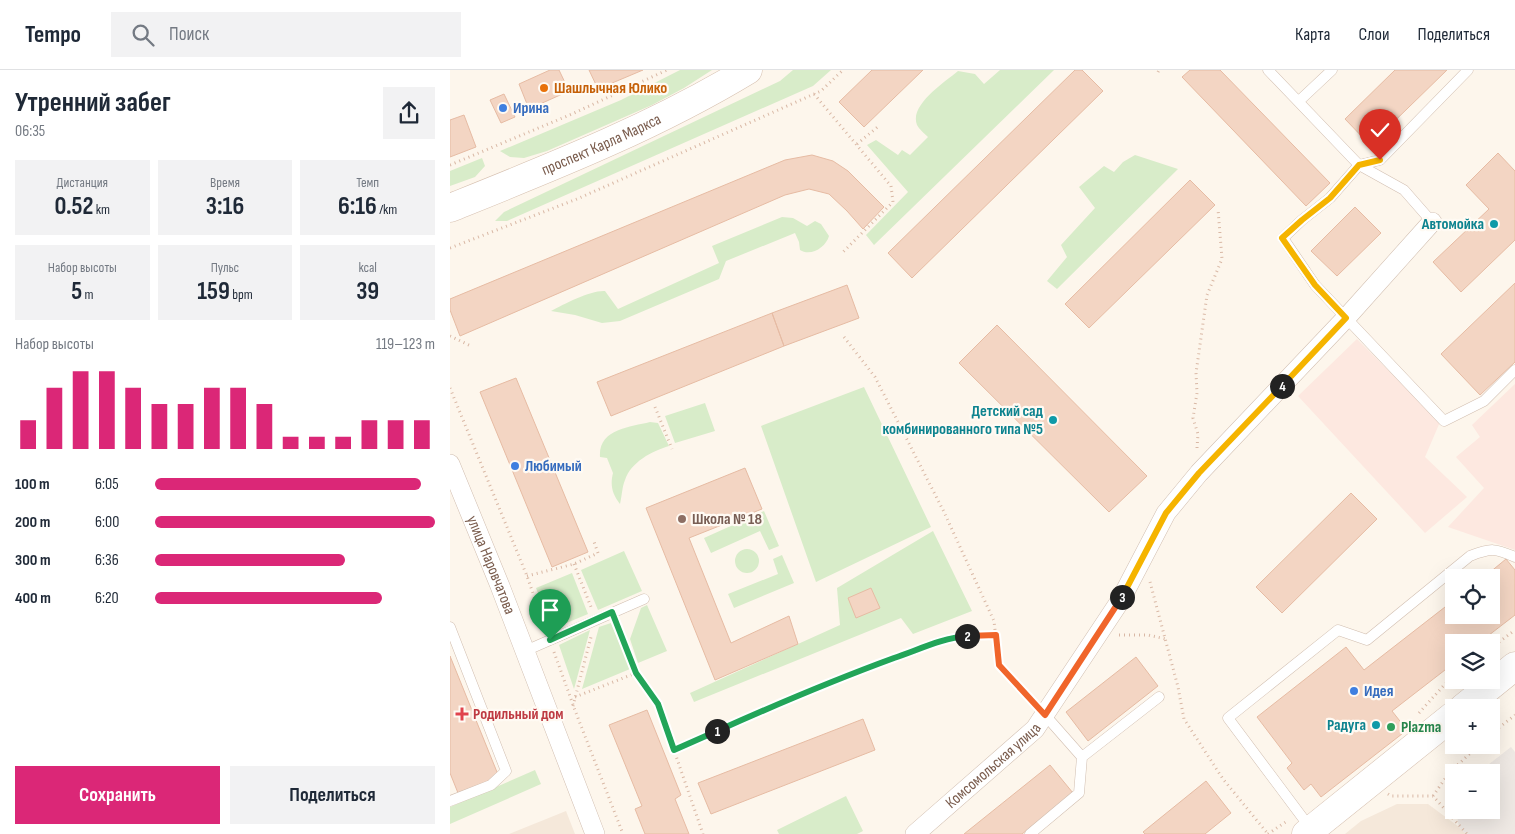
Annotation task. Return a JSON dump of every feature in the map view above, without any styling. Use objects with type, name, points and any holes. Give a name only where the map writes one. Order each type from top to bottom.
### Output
[{"type":"street","name":"проспект Карла Маркса","points":[[450,208],[636,130],[748,70]]},
{"type":"street","name":"Комсомольская улица","points":[[915,834],[1035,729],[1120,601],[1166,513],[1199,473],[1346,318],[1432,222]]},
{"type":"street","name":"улица Наровчатова","points":[[450,464],[525,651],[595,834]]},
{"type":"street","points":[[1474,699],[1515,666]]},
{"type":"street","points":[[1309,832],[1445,722]]},
{"type":"lane","points":[[1268,70],[1359,165],[1404,190],[1432,222]]},
{"type":"lane","points":[[1299,101],[1332,70]]},
{"type":"lane","points":[[1468,70],[1380,160],[1359,165],[1330,198],[1282,238],[1315,285],[1444,421],[1484,401],[1515,370]]},
{"type":"lane","points":[[1309,832],[1228,718],[1338,630],[1367,640],[1470,556],[1485,550],[1499,550],[1515,557]]},
{"type":"lane","points":[[525,651],[644,599]]},
{"type":"lane","points":[[450,627],[506,771],[491,785],[450,801]]},
{"type":"lane","points":[[1082,757],[1158,697]]},
{"type":"lane","points":[[1030,834],[1079,793],[1082,757],[1045,715]]},
{"type":"path","points":[[450,164],[572,114],[667,70]]},
{"type":"path","points":[[450,248],[576,199],[814,94],[843,70]]},
{"type":"path","points":[[814,94],[891,186],[893,202],[843,252]]},
{"type":"path","points":[[856,144],[880,126]]},
{"type":"path","points":[[1199,473],[1197,457],[1198,434],[1192,418],[1197,393],[1196,373],[1207,295],[1222,259],[1218,209]]},
{"type":"path","points":[[450,336],[471,346]]},
{"type":"path","points":[[844,337],[875,377],[951,529],[994,621],[999,665],[1045,715]]},
{"type":"path","points":[[450,388],[527,576],[576,713],[624,834]]},
{"type":"path","points":[[655,406],[672,449]]},
{"type":"path","points":[[527,576],[574,564],[598,553],[592,539]]},
{"type":"path","points":[[1144,557],[1166,639],[1184,718],[1222,779],[1268,834]]},
{"type":"path","points":[[612,612],[636,673],[658,704],[703,834]]},
{"type":"path","points":[[1500,641],[1515,630]]},
{"type":"path","points":[[674,750],[776,704],[952,637],[996,635]]},
{"type":"path","points":[[1096,638],[1148,635],[1166,639]]},
{"type":"path","points":[[576,697],[636,673]]},
{"type":"path","points":[[1500,727],[1515,715]]},
{"type":"path","points":[[1433,796],[1449,773],[1469,754]]},
{"type":"path","points":[[1374,779],[1391,796],[1433,796],[1467,834]]},
{"type":"shaded area","points":[[1357,339],[1440,422],[1425,457],[1467,497],[1425,533],[1298,396]]},
{"type":"shaded area","points":[[1515,384],[1515,550],[1448,527],[1484,488],[1456,457],[1480,437],[1472,425]]},
{"type":"shaded area","points":[[1511,747],[1515,752],[1515,834],[1466,834],[1459,827],[1458,819],[1500,819],[1500,764],[1489,764]]},
{"type":"shaded area","points":[[1397,804],[1428,804],[1466,834],[1345,834],[1361,821]]},
{"type":"shaded area","points":[[566,811],[575,834],[509,834]]},
{"type":"green space","points":[[680,70],[712,70],[652,105],[547,151],[524,158],[510,157],[500,151],[621,100]]},
{"type":"green space","points":[[793,70],[831,70],[813,86],[507,221],[495,221],[504,212],[780,81]]},
{"type":"green space","points":[[1000,70],[1054,70],[874,245],[866,235],[908,192],[867,145],[876,140],[898,155],[902,150],[910,155],[928,137],[918,127],[916,117],[923,102],[937,88],[958,71],[975,74],[984,84]]},
{"type":"green space","points":[[1135,155],[1178,169],[1057,289],[1047,281],[1067,257],[1061,245],[1095,208],[1079,187],[1104,166],[1114,172],[1123,162]]},
{"type":"green space","points":[[482,158],[485,166],[475,177],[450,186],[450,171]]},
{"type":"green space","points":[[782,217],[793,218],[807,226],[815,221],[821,224],[829,236],[825,244],[813,252],[804,252],[800,250],[795,233],[726,261],[719,279],[620,321],[602,323],[575,315],[551,311],[570,301],[599,291],[605,291],[618,309],[719,263],[712,246]]},
{"type":"green space","points":[[864,387],[931,527],[816,582],[761,426]]},
{"type":"green space","points":[[705,403],[715,431],[675,443],[665,416]]},
{"type":"green space","points":[[650,422],[658,423],[669,446],[649,454],[632,468],[624,483],[620,504],[612,489],[613,473],[607,458],[600,457],[601,448],[604,440],[617,431]]},
{"type":"green space","points":[[764,511],[779,546],[769,550],[760,531],[711,553],[704,538]]},
{"type":"green space","points":[[933,531],[972,611],[913,634],[901,618],[694,702],[690,693],[840,625],[837,588]]},
{"type":"green space","points":[[747,549],[756,552],[759,561],[756,570],[747,573],[738,570],[735,561],[738,552]]},
{"type":"green space","points":[[624,551],[642,591],[598,610],[581,570]]},
{"type":"green space","points":[[782,555],[794,583],[734,608],[728,594],[778,574],[773,559]]},
{"type":"green space","points":[[572,573],[588,614],[552,629],[536,588]]},
{"type":"green space","points":[[647,605],[667,651],[638,663],[630,639],[641,608]]},
{"type":"green space","points":[[611,623],[630,669],[582,689],[599,627]]},
{"type":"green space","points":[[590,630],[574,689],[559,645]]},
{"type":"green space","points":[[535,770],[541,784],[450,824],[450,807]]},
{"type":"green space","points":[[846,796],[863,831],[857,834],[779,834],[777,830]]},
{"type":"building","name":"Шашлычная Юлико","points":[[550,70],[559,70],[569,91],[529,109],[519,84]]},
{"type":"building","points":[[589,70],[643,70],[598,89]]},
{"type":"building","points":[[872,70],[923,70],[864,127],[839,102]]},
{"type":"building","points":[[1075,70],[1082,70],[1103,91],[912,278],[888,253]]},
{"type":"building","points":[[1190,70],[1220,70],[1330,183],[1306,206],[1182,77]]},
{"type":"building","points":[[1395,70],[1447,70],[1370,145],[1345,119]]},
{"type":"building","name":"Ирина","points":[[504,94],[515,117],[501,123],[490,100]]},
{"type":"building","points":[[464,115],[476,147],[450,157],[450,120]]},
{"type":"building","name":"Автомойка","points":[[1498,153],[1515,171],[1515,240],[1461,292],[1433,262],[1489,209],[1466,185]]},
{"type":"building","points":[[812,155],[833,161],[848,171],[884,207],[863,229],[829,194],[809,189],[785,195],[460,336],[450,310],[450,299],[785,160]]},
{"type":"building","points":[[1190,180],[1215,205],[1089,328],[1065,304]]},
{"type":"building","points":[[1355,207],[1381,233],[1337,276],[1311,251]]},
{"type":"building","points":[[1515,283],[1515,362],[1480,395],[1441,354]]},
{"type":"building","points":[[847,285],[859,318],[784,346],[772,313]]},
{"type":"building","points":[[772,313],[784,346],[611,416],[597,382]]},
{"type":"building","name":"Детский сад комбинированного типа №5","points":[[997,325],[1147,476],[1109,512],[959,363]]},
{"type":"building","points":[[516,378],[588,552],[552,567],[480,392]]},
{"type":"building","name":"Школа № 18","points":[[745,468],[762,509],[689,538],[731,643],[789,616],[798,644],[715,680],[646,508]]},
{"type":"building","points":[[1351,493],[1377,519],[1282,613],[1256,587]]},
{"type":"building","name":"Идея","points":[[1506,559],[1515,570],[1515,615],[1490,634],[1445,634],[1445,670],[1392,711],[1407,730],[1321,797],[1311,784],[1304,790],[1287,768],[1292,763],[1257,717],[1346,647],[1364,670],[1445,607],[1445,624],[1500,624],[1500,569],[1494,569]]},
{"type":"building","points":[[871,588],[880,608],[856,618],[848,598]]},
{"type":"building","name":"Родильный дом","points":[[450,656],[499,777],[458,793],[450,773]]},
{"type":"building","points":[[1136,657],[1158,686],[1088,741],[1066,712]]},
{"type":"building","points":[[647,710],[681,795],[675,799],[689,834],[645,834],[635,809],[642,806],[609,725]]},
{"type":"building","points":[[863,719],[875,750],[711,814],[698,783]]},
{"type":"building","points":[[1050,765],[1073,793],[1022,834],[964,834]]},
{"type":"building","points":[[1206,781],[1231,813],[1205,834],[1145,834],[1143,832]]},
{"type":"place","name":"Шашлычная Юлико","points":[[544,88]]},
{"type":"place","name":"Ирина","points":[[503,108]]},
{"type":"place","name":"Автомойка","points":[[1494,224]]},
{"type":"place","name":"Детский сад комбинированного типа №5","points":[[1053,420]]},
{"type":"place","name":"Любимый","points":[[515,466]]},
{"type":"place","name":"Школа № 18","points":[[682,519]]},
{"type":"place","name":"Идея","points":[[1354,691]]},
{"type":"place","name":"Родильный дом","points":[[462,714]]},
{"type":"place","name":"Радуга","points":[[1376,725]]},
{"type":"place","name":"Plazma","points":[[1391,727]]},
{"type":"route","points":[[550,640],[612,612],[636,673],[658,704],[674,750],[776,704],[952,637],[996,635],[999,665],[1045,715],[1120,601],[1166,513],[1199,473],[1346,318],[1315,285],[1282,238],[1330,198],[1359,165],[1380,160]]}]
